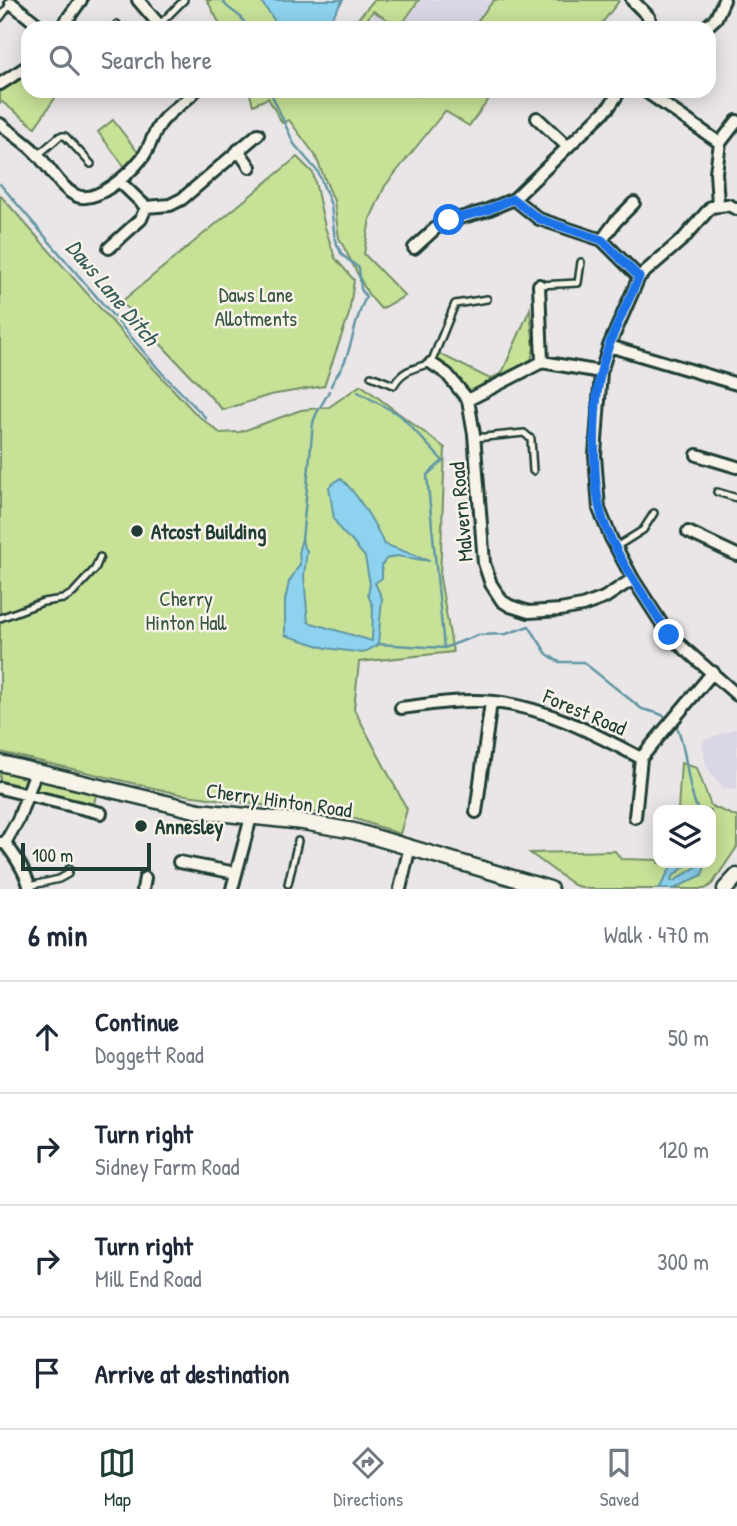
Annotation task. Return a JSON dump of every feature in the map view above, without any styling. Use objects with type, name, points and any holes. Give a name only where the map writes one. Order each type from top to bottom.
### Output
[{"type":"street","points":[[67,21],[81,0]]},
{"type":"street","points":[[138,0],[157,21]]},
{"type":"street","points":[[632,0],[650,21]]},
{"type":"street","points":[[713,21],[724,0]]},
{"type":"street","points":[[11,3],[33,21]]},
{"type":"street","points":[[0,84],[21,70]]},
{"type":"street","points":[[0,124],[38,155],[70,192],[78,197],[93,197],[119,181],[144,156],[164,118],[187,98]]},
{"type":"street","points":[[414,248],[438,226],[449,220],[485,211],[513,199],[615,98]]},
{"type":"street","points":[[655,98],[720,143]]},
{"type":"street","points":[[537,118],[568,147]]},
{"type":"street","points":[[718,205],[716,172],[720,143],[737,121]]},
{"type":"street","points":[[119,181],[146,207],[170,205],[182,199],[258,134]]},
{"type":"street","points":[[238,150],[250,167]]},
{"type":"street","points":[[513,199],[539,219],[602,240],[639,277]]},
{"type":"street","points":[[602,240],[634,203]]},
{"type":"street","points":[[737,209],[718,205],[705,212],[684,238],[639,277],[609,346],[601,372],[595,455],[599,509],[633,579],[669,635],[737,695]]},
{"type":"street","points":[[109,248],[141,219],[146,207]]},
{"type":"street","points":[[123,237],[132,247]]},
{"type":"street","points":[[540,285],[542,362]]},
{"type":"street","points":[[609,346],[737,384]]},
{"type":"street","points":[[431,363],[447,374],[468,400],[542,362],[601,372]]},
{"type":"street","name":"Malvern Road","points":[[468,400],[474,438],[484,564],[491,584],[502,601],[528,612],[571,608],[604,598],[633,579]]},
{"type":"street","points":[[697,455],[737,467]]},
{"type":"street","points":[[688,532],[737,555]]},
{"type":"street","name":"Forest Road","points":[[401,708],[450,702],[491,702],[530,708],[571,722],[641,758],[713,672]]},
{"type":"street","points":[[476,812],[491,702]]},
{"type":"street","points":[[635,817],[641,758]]},
{"type":"street","name":"Cherry Hinton Road","points":[[0,762],[199,811],[332,827],[410,846],[550,889]]},
{"type":"street","points":[[29,888],[14,854],[2,843],[18,820],[36,771]]},
{"type":"street","points":[[0,788],[102,813]]},
{"type":"street","points":[[232,889],[251,817]]},
{"type":"street","points":[[400,889],[410,846]]},
{"type":"street","points":[[179,862],[236,873]]},
{"type":"street","points":[[725,889],[737,876]]},
{"type":"lane","points":[[165,21],[184,0]]},
{"type":"lane","points":[[0,18],[11,3]]},
{"type":"lane","points":[[38,155],[60,136],[65,136],[91,164]]},
{"type":"lane","points":[[540,285],[578,283],[582,262]]},
{"type":"lane","points":[[371,376],[394,385],[398,376],[406,371],[431,363],[455,304],[487,299]]},
{"type":"lane","points":[[474,438],[524,433],[531,439],[533,471]]},
{"type":"lane","points":[[717,492],[737,498]]},
{"type":"lane","points":[[616,547],[643,530],[654,513]]},
{"type":"lane","points":[[0,618],[43,602],[63,599],[73,593],[95,569],[100,557]]},
{"type":"lane","points":[[95,569],[103,566]]},
{"type":"lane","points":[[286,886],[298,841]]},
{"type":"lane","points":[[29,888],[59,879],[68,874],[69,869]]},
{"type":"shaded area","points":[[421,0],[619,1],[603,21],[406,21]]},
{"type":"shaded area","points":[[376,13],[389,21],[370,21]]},
{"type":"shaded area","points":[[737,728],[737,789],[723,788],[706,766],[702,741]]},
{"type":"green space","points":[[207,0],[261,0],[275,21],[218,21]]},
{"type":"green space","points":[[374,0],[419,0],[404,21],[390,21],[373,11],[366,21],[356,21]]},
{"type":"green space","points":[[494,0],[619,1],[603,21],[478,21]]},
{"type":"green space","points":[[21,75],[21,98],[55,98],[35,127],[0,103],[0,87]]},
{"type":"green space","points":[[251,98],[268,98],[253,105]]},
{"type":"green space","points":[[268,98],[490,98],[469,126],[445,111],[385,186],[370,219],[364,254],[405,296],[381,309],[368,294],[339,238],[334,201],[315,155],[289,120],[282,123]]},
{"type":"green space","points":[[113,120],[140,155],[125,167],[98,132]]},
{"type":"green space","name":"Daws Lane Allotments","points":[[297,157],[313,173],[335,258],[354,280],[349,314],[324,386],[270,395],[223,410],[121,302]]},
{"type":"green space","name":"Cherry Hinton Hall","points":[[0,195],[155,370],[196,414],[220,433],[240,432],[301,410],[329,407],[361,385],[445,448],[440,578],[453,652],[359,662],[354,709],[407,809],[400,834],[350,817],[179,794],[0,752]]},
{"type":"green space","points":[[530,309],[534,348],[531,360],[475,392],[456,383],[440,364],[436,352],[490,379],[502,373]]},
{"type":"green space","points":[[681,763],[697,768],[711,805],[678,805]]},
{"type":"green space","points":[[0,766],[96,795],[93,808],[0,784]]},
{"type":"green space","points":[[716,808],[737,817],[737,847],[712,884],[705,889],[588,889],[574,885],[530,853],[615,851],[621,859],[653,860],[653,868],[716,868]]},
{"type":"water","points":[[260,0],[343,0],[330,21],[275,21]]},
{"type":"water","points":[[340,478],[365,509],[384,544],[430,561],[396,556],[386,559],[382,565],[382,578],[375,583],[382,598],[378,645],[363,653],[326,648],[285,635],[285,600],[289,582],[300,564],[299,549],[302,539],[307,550],[304,576],[308,622],[372,641],[373,607],[368,595],[370,584],[365,557],[334,519],[329,487]]},
{"type":"water","points":[[670,868],[683,868],[672,877],[671,881],[674,881],[694,868],[704,868],[702,875],[674,889],[659,889]]},
{"type":"waterway","points":[[222,0],[243,21]]},
{"type":"waterway","points":[[273,98],[294,144],[318,172],[331,205],[335,240],[342,255],[359,268],[361,289],[366,297],[346,359],[331,386]]},
{"type":"waterway","name":"Daws Lane Ditch","points":[[0,184],[162,373],[206,418]]},
{"type":"waterway","points":[[302,541],[313,423],[329,391]]},
{"type":"waterway","points":[[358,392],[400,415],[443,461],[427,475],[444,648]]},
{"type":"waterway","points":[[377,644],[444,648],[478,635],[506,634],[529,626],[547,654],[559,662],[583,662],[642,709],[669,718]]},
{"type":"waterway","points":[[678,729],[696,805]]},
{"type":"place","name":"Atcost Building","points":[[137,531]]},
{"type":"place","name":"Annesley","points":[[141,826]]},
{"type":"route","points":[[449,220],[485,211],[513,199],[539,219],[602,240],[639,277],[609,346],[601,372],[595,455],[597,486],[599,509],[611,538],[633,579],[669,635]]}]
